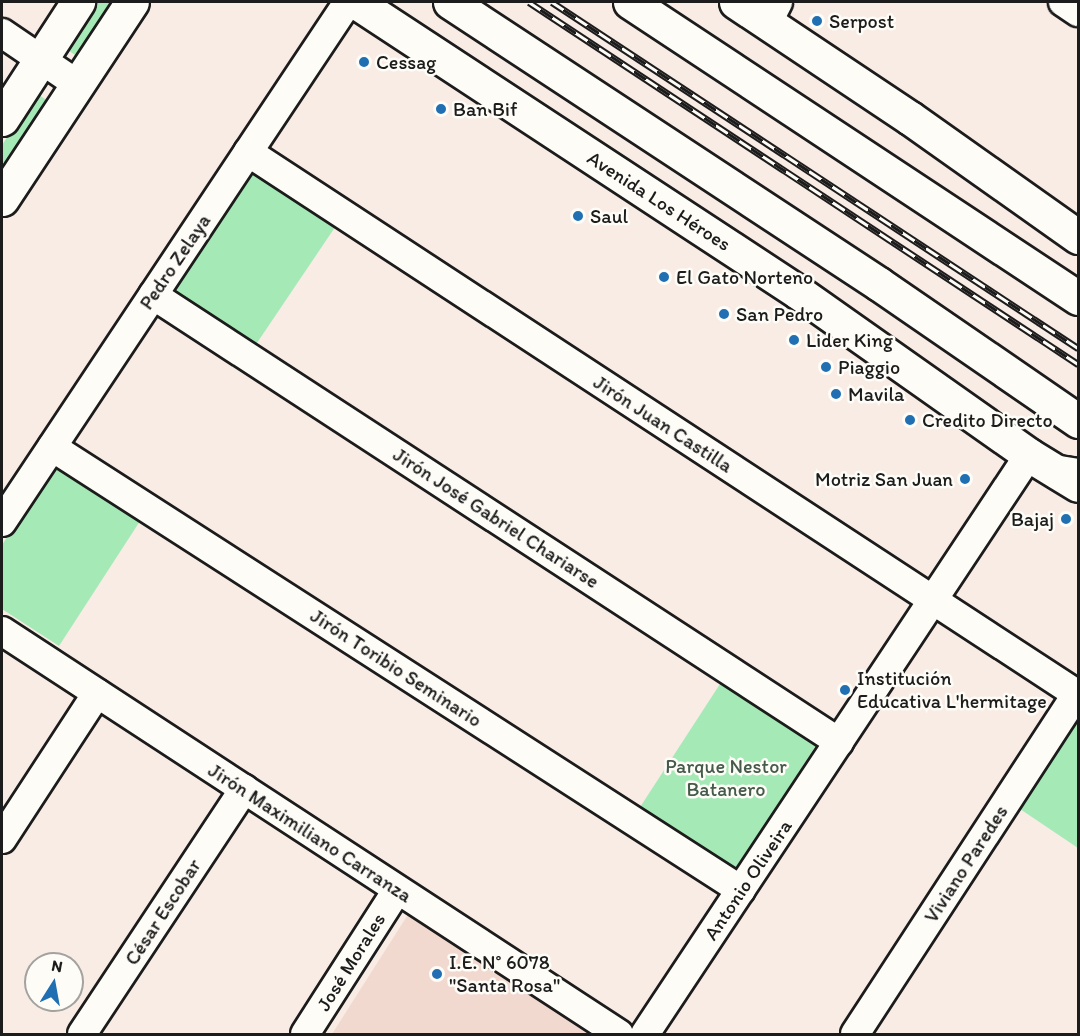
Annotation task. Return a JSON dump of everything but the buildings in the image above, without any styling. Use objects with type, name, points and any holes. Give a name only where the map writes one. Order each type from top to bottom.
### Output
[{"type":"street","points":[[2,119],[78,2]]},
{"type":"street","points":[[2,199],[132,2]]},
{"type":"street","name":"Pedro Zelaya","points":[[2,522],[348,2]]},
{"type":"street","name":"Avenida Los Héroes","points":[[356,2],[798,292],[1029,455],[1072,477]]},
{"type":"street","points":[[450,2],[879,284],[1078,421]]},
{"type":"street","points":[[630,2],[1078,298]]},
{"type":"street","points":[[736,2],[773,12],[1078,237]]},
{"type":"street","points":[[1063,2],[1078,12]]},
{"type":"street","points":[[2,33],[77,84]]},
{"type":"street","name":"Jirón Juan Castilla","points":[[248,152],[1078,695]]},
{"type":"street","points":[[1037,271],[1078,276]]},
{"type":"street","name":"Jirón José Gabriel Chariarse","points":[[153,295],[839,742]]},
{"type":"street","name":"Jirón Toribio Seminario","points":[[52,447],[741,890]]},
{"type":"street","name":"Antonio Oliveira","points":[[645,1035],[1029,455]]},
{"type":"street","name":"Jirón Maximiliano Carranza","points":[[2,631],[619,1035]]},
{"type":"street","points":[[2,839],[98,693]]},
{"type":"street","name":"Viviano Paredes","points":[[855,1035],[1078,695]]},
{"type":"street","name":"César Escobar","points":[[82,1035],[244,789]]},
{"type":"street","name":"José Morales","points":[[305,1035],[397,890]]},
{"type":"shaded area","name":"I.E. N° 6078 \"Santa Rosa\"","points":[[409,913],[596,1034],[332,1034]]},
{"type":"green space","points":[[98,2],[117,2],[78,57],[65,48]]},
{"type":"green space","points":[[36,93],[51,103],[2,177],[2,145]]},
{"type":"green space","points":[[251,164],[338,223],[255,345],[168,287]]},
{"type":"green space","points":[[55,462],[142,518],[59,646],[2,609],[2,545]]},
{"type":"green space","name":"Parque Nestor Batanero","points":[[720,684],[816,746],[733,874],[637,811]]},
{"type":"green space","points":[[1078,722],[1078,848],[1020,809]]},
{"type":"railway","points":[[529,2],[1078,364]]},
{"type":"railway","points":[[552,2],[1078,348]]},
{"type":"place","name":"Serpost","points":[[817,21]]},
{"type":"place","name":"Cessag","points":[[364,62]]},
{"type":"place","name":"Ban Bif","points":[[441,109]]},
{"type":"place","name":"Saul","points":[[578,216]]},
{"type":"place","name":"El Gato Norteno","points":[[664,277]]},
{"type":"place","name":"San Pedro","points":[[724,314]]},
{"type":"place","name":"Lider King","points":[[794,340]]},
{"type":"place","name":"Piaggio","points":[[826,367]]},
{"type":"place","name":"Mavila","points":[[836,394]]},
{"type":"place","name":"Credito Directo","points":[[910,420]]},
{"type":"place","name":"Motriz San Juan","points":[[965,479]]},
{"type":"place","name":"Bajaj","points":[[1066,519]]},
{"type":"place","name":"Institución Educativa L'hermitage","points":[[845,690]]},
{"type":"place","name":"I.E. N° 6078 \"Santa Rosa\"","points":[[437,974]]}]
